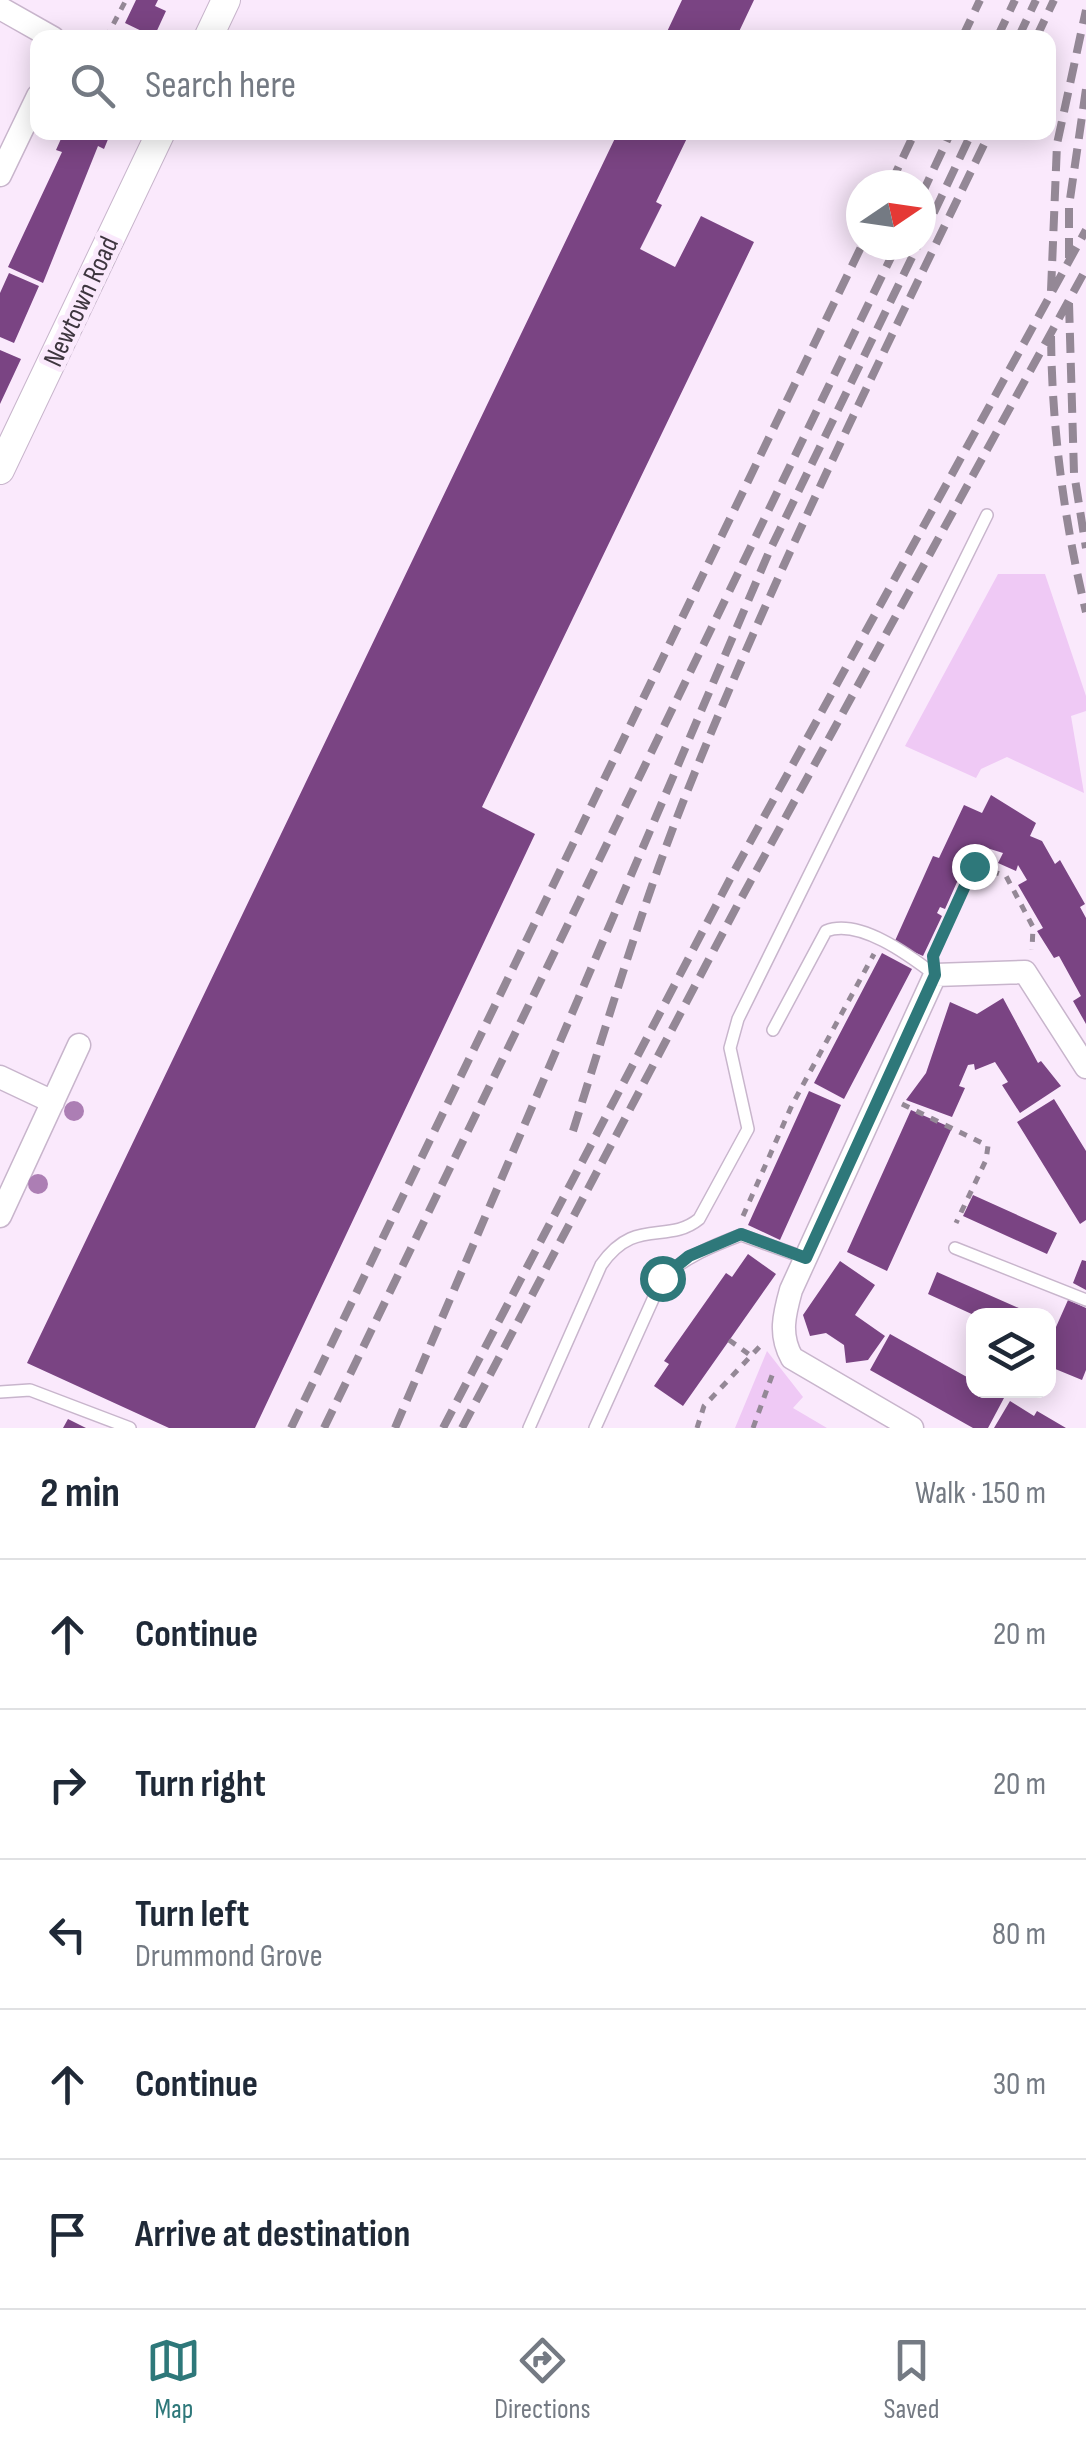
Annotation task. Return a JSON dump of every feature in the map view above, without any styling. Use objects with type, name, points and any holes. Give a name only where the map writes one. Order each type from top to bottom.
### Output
[{"type":"street","points":[[212,30],[226,0]]},
{"type":"street","points":[[0,8],[39,30]]},
{"type":"street","points":[[0,175],[30,113]]},
{"type":"street","name":"Newtown Road","points":[[0,470],[157,140]]},
{"type":"street","points":[[912,1428],[810,1372],[792,1358],[784,1334],[806,1258],[935,975],[1029,975],[1086,1067]]},
{"type":"street","points":[[0,1216],[79,1045]]},
{"type":"street","points":[[0,1077],[53,1102]]},
{"type":"lane","points":[[529,1428],[601,1265],[617,1242],[663,1229],[689,1228],[700,1219],[748,1129],[730,1048],[738,1019],[987,514]]},
{"type":"lane","points":[[773,1030],[826,931],[850,926],[935,975]]},
{"type":"lane","points":[[595,1428],[662,1278],[689,1256],[741,1234],[806,1258]]},
{"type":"lane","points":[[956,1248],[1086,1300]]},
{"type":"lane","points":[[0,1392],[30,1390],[130,1428]]},
{"type":"path","points":[[110,30],[126,0]]},
{"type":"path","points":[[935,975],[933,956],[974,866],[1006,876],[1032,926],[1029,975]]},
{"type":"path","points":[[741,1234],[742,1219],[792,1105],[880,942]]},
{"type":"path","points":[[881,1094],[988,1146],[986,1160],[956,1223]]},
{"type":"path","points":[[697,1428],[704,1406],[750,1355],[784,1334]]},
{"type":"path","points":[[754,1428],[784,1334]]},
{"type":"path","points":[[729,1340],[750,1355]]},
{"type":"shaded area","points":[[998,574],[1045,574],[1086,696],[1086,711],[1071,716],[1084,793],[1007,757],[981,769],[976,778],[905,746]]},
{"type":"shaded area","points":[[767,1351],[803,1397],[793,1408],[827,1428],[735,1428]]},
{"type":"building","points":[[136,0],[158,0],[155,6],[166,11],[157,30],[140,30],[125,23]]},
{"type":"building","points":[[682,0],[754,0],[740,30],[668,30]]},
{"type":"building","points":[[60,140],[108,140],[104,149],[98,146],[43,283],[8,267],[62,152],[56,150]]},
{"type":"building","points":[[614,140],[686,140],[656,202],[662,205],[640,249],[675,267],[701,216],[754,242],[482,807],[535,834],[255,1428],[169,1428],[27,1363]]},
{"type":"building","points":[[9,273],[39,286],[14,343],[0,337],[0,293]]},
{"type":"building","points":[[0,350],[21,359],[0,404]]},
{"type":"building","points":[[991,795],[1036,823],[1030,836],[1042,841],[1055,864],[1060,860],[1085,904],[1080,907],[1086,918],[1086,1024],[1073,1001],[1081,996],[1059,956],[1054,958],[1037,931],[1043,928],[1018,885],[1027,880],[1018,865],[1016,871],[998,863],[1003,853],[974,844],[945,909],[940,907],[937,913],[942,916],[923,956],[894,943],[933,856],[939,858],[964,805],[982,813]]},
{"type":"building","points":[[882,953],[912,969],[844,1099],[814,1083]]},
{"type":"building","points":[[1003,998],[1038,1063],[1041,1061],[1061,1086],[1020,1113],[1002,1085],[1008,1082],[995,1062],[975,1070],[974,1064],[968,1065],[959,1086],[965,1088],[952,1117],[906,1100],[926,1073],[950,1002],[977,1014]]},
{"type":"building","points":[[809,1091],[841,1105],[780,1240],[748,1225]]},
{"type":"building","points":[[1054,1099],[1086,1151],[1086,1220],[1080,1224],[1017,1122]]},
{"type":"building","points":[[911,1110],[952,1128],[887,1271],[847,1252]]},
{"type":"building","points":[[973,1195],[1057,1233],[1047,1254],[963,1216]]},
{"type":"building","points":[[748,1254],[776,1274],[683,1406],[654,1386],[669,1364],[664,1361],[726,1273],[732,1277]]},
{"type":"building","points":[[1082,1260],[1086,1261],[1086,1290],[1073,1283]]},
{"type":"building","points":[[840,1261],[875,1285],[855,1315],[885,1336],[868,1360],[846,1363],[844,1345],[826,1333],[810,1336],[803,1315]]},
{"type":"building","points":[[937,1272],[1019,1308],[966,1308],[966,1311],[928,1294]]},
{"type":"building","points":[[1068,1300],[1086,1308],[1086,1370],[1082,1380],[1056,1369],[1056,1327]]},
{"type":"building","points":[[890,1334],[966,1377],[966,1398],[1004,1398],[988,1428],[973,1428],[870,1370]]},
{"type":"building","points":[[1010,1401],[1034,1416],[1037,1411],[1066,1428],[994,1428]]},
{"type":"building","points":[[68,1419],[86,1428],[63,1428]]},
{"type":"railway","points":[[966,30],[980,0]]},
{"type":"railway","points":[[1001,30],[1015,0]]},
{"type":"railway","points":[[1022,30],[1036,0]]},
{"type":"railway","points":[[1040,30],[1054,0]]},
{"type":"railway","points":[[1051,291],[1057,144],[1086,10]]},
{"type":"railway","points":[[1069,258],[1069,206],[1086,89]]},
{"type":"railway","points":[[897,170],[911,140]]},
{"type":"railway","points":[[933,170],[947,140]]},
{"type":"railway","points":[[936,208],[968,140]]},
{"type":"railway","points":[[573,1131],[630,950],[695,772],[837,450],[986,140]]},
{"type":"railway","points":[[443,1428],[731,877],[1086,230]]},
{"type":"railway","points":[[291,1428],[855,260]]},
{"type":"railway","points":[[324,1428],[890,260]]},
{"type":"railway","points":[[395,1428],[769,552],[911,260]]},
{"type":"railway","points":[[462,1428],[737,906],[1086,269]]},
{"type":"railway","points":[[1069,303],[1074,473],[1086,548]]},
{"type":"railway","points":[[1051,336],[1061,475],[1086,612]]},
{"type":"route","points":[[662,1278],[689,1256],[741,1234],[806,1258],[935,975],[933,956],[974,866]]}]
